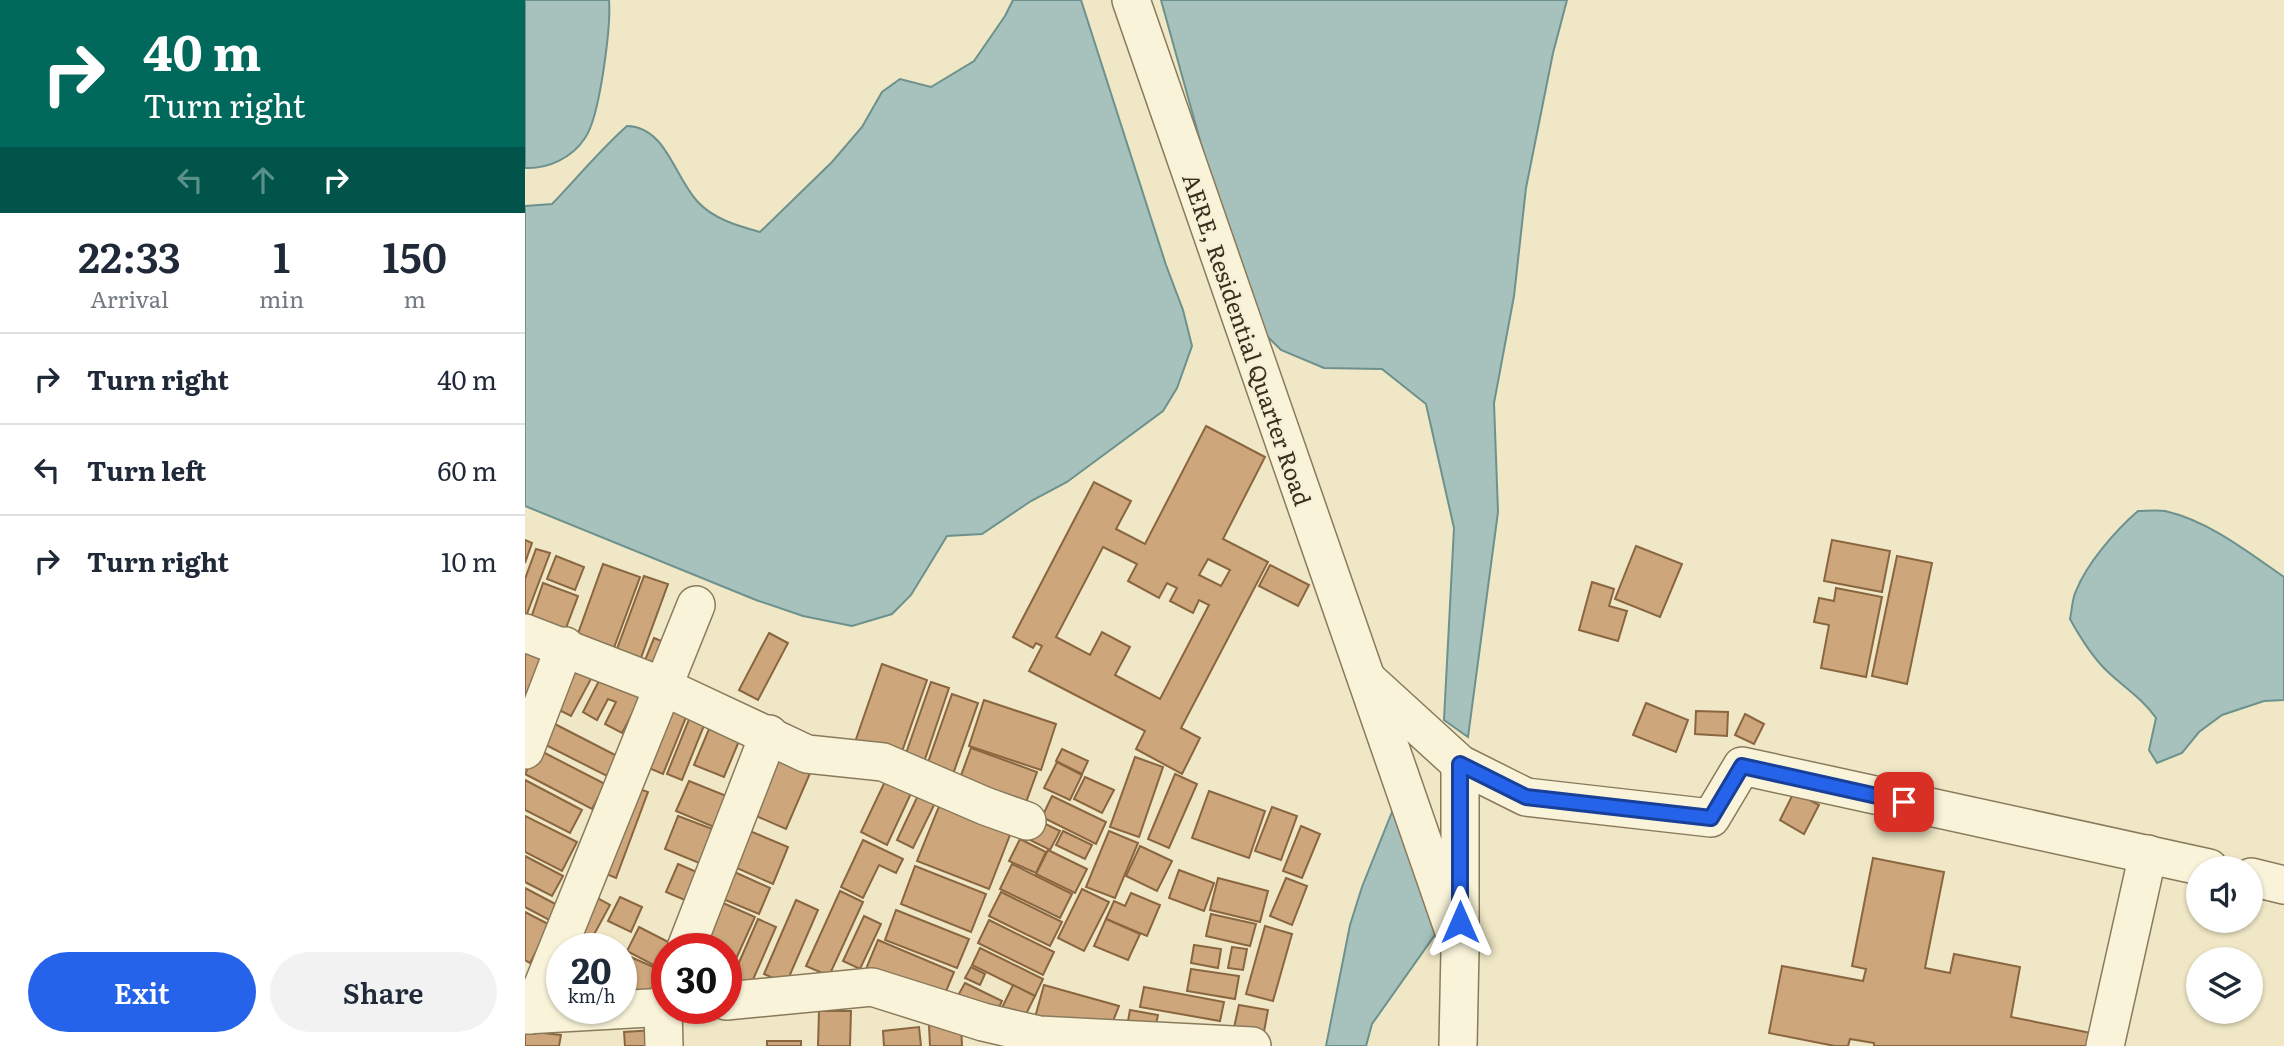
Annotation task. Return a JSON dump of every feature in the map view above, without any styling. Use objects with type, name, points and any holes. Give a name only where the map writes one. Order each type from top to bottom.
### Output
[{"type":"street","name":"AERE, Residential Quarter Road","points":[[1131,0],[1459,949]]},
{"type":"street","points":[[651,1005],[528,1015],[696,605]]},
{"type":"street","points":[[525,633],[662,685],[807,754],[883,762],[1027,821]]},
{"type":"street","points":[[525,750],[565,646]]},
{"type":"street","name":"AERE, Residential Quarter Road","points":[[1366,678],[1460,764],[1526,797],[1711,818],[1742,766],[2186,863]]},
{"type":"street","points":[[692,933],[769,734]]},
{"type":"street","points":[[1458,1046],[1460,764]]},
{"type":"street","points":[[2105,1046],[2148,854]]},
{"type":"street","points":[[2263,880],[2284,884]]},
{"type":"street","points":[[742,999],[872,987],[983,1022],[1039,1035],[1252,1046]]},
{"type":"street","points":[[664,1046],[665,1024]]},
{"type":"water","points":[[525,0],[609,0],[603,71],[590,127],[580,145],[566,157],[534,168],[525,168]]},
{"type":"water","points":[[1013,0],[1081,0],[1183,310],[1192,346],[1177,388],[1163,411],[1067,482],[1031,501],[982,534],[947,536],[911,595],[892,614],[852,626],[803,616],[756,600],[525,506],[525,206],[552,204],[627,126],[640,128],[660,144],[689,191],[703,207],[726,221],[760,232],[832,162],[862,127],[882,92],[900,79],[931,87],[974,61]]},
{"type":"water","points":[[1161,0],[1567,0],[1553,53],[1526,188],[1514,296],[1494,403],[1498,512],[1468,737],[1444,720],[1454,528],[1426,404],[1382,369],[1324,368],[1281,350],[1264,333],[1226,234]]},
{"type":"water","points":[[2138,511],[2165,511],[2197,522],[2227,538],[2284,577],[2284,700],[2264,701],[2222,715],[2199,732],[2182,753],[2157,763],[2149,750],[2156,718],[2140,699],[2097,660],[2070,619],[2075,594],[2087,569],[2112,537]]},
{"type":"water","points":[[1394,807],[1439,929],[1372,1024],[1366,1046],[1326,1046],[1350,925]]},
{"type":"building","points":[[1206,426],[1265,457],[1223,539],[1268,562],[1181,728],[1200,738],[1182,774],[1136,749],[1145,731],[1029,671],[1042,646],[1036,643],[1033,648],[1013,637],[1094,482],[1131,501],[1116,529],[1145,544]],"holes":[[[1103,547],[1137,564],[1128,581],[1159,598],[1167,583],[1177,588],[1170,601],[1193,613],[1199,600],[1209,605],[1160,699],[1115,675],[1130,647],[1102,632],[1090,655],[1056,637]],[[1208,559],[1230,570],[1221,586],[1199,575]]]},
{"type":"building","points":[[525,540],[532,543],[525,563]]},
{"type":"building","points":[[1832,540],[1890,551],[1882,592],[1824,581]]},
{"type":"building","points":[[1636,546],[1682,564],[1660,617],[1615,599]]},
{"type":"building","points":[[536,549],[550,553],[525,619],[525,579]]},
{"type":"building","points":[[556,556],[584,567],[575,590],[547,579]]},
{"type":"building","points":[[1897,556],[1932,563],[1907,684],[1872,676]]},
{"type":"building","points":[[603,564],[640,577],[611,656],[575,642]]},
{"type":"building","points":[[1270,565],[1309,585],[1298,606],[1259,586]]},
{"type":"building","points":[[644,576],[668,584],[638,666],[614,657]]},
{"type":"building","points":[[1592,582],[1614,589],[1609,606],[1627,611],[1618,641],[1579,630]]},
{"type":"building","points":[[543,583],[578,596],[563,636],[529,624]]},
{"type":"building","points":[[1836,588],[1882,597],[1866,677],[1821,668],[1829,625],[1814,622],[1819,598],[1834,601]]},
{"type":"building","points":[[769,633],[788,643],[758,700],[739,690]]},
{"type":"building","points":[[654,638],[674,646],[662,678],[641,670]]},
{"type":"building","points":[[525,649],[559,652],[525,715]]},
{"type":"building","points":[[578,655],[598,666],[571,716],[551,706]]},
{"type":"building","points":[[882,664],[927,680],[899,760],[854,745]]},
{"type":"building","points":[[605,669],[645,689],[622,733],[605,724],[616,702],[608,699],[597,720],[583,712]]},
{"type":"building","points":[[931,682],[949,688],[923,765],[904,759]]},
{"type":"building","points":[[952,694],[978,703],[952,777],[926,768]]},
{"type":"building","points":[[664,695],[691,705],[663,774],[637,763]]},
{"type":"building","points":[[984,700],[1056,724],[1041,770],[969,746]]},
{"type":"building","points":[[1646,703],[1688,720],[1676,752],[1633,735]]},
{"type":"building","points":[[1696,711],[1728,712],[1727,736],[1695,734]]},
{"type":"building","points":[[692,712],[707,718],[682,780],[667,774]]},
{"type":"building","points":[[1745,714],[1764,724],[1754,744],[1735,735]]},
{"type":"building","points":[[549,721],[619,757],[609,777],[538,741]]},
{"type":"building","points":[[709,729],[739,741],[724,777],[694,765]]},
{"type":"building","points":[[971,748],[1037,772],[1021,816],[955,792]]},
{"type":"building","points":[[537,749],[605,784],[592,809],[525,774]]},
{"type":"building","points":[[1062,749],[1088,761],[1082,774],[1056,761]]},
{"type":"building","points":[[782,750],[814,764],[786,829],[754,815]]},
{"type":"building","points":[[1135,757],[1163,767],[1139,837],[1110,827]]},
{"type":"building","points":[[1057,762],[1082,775],[1070,800],[1044,788]]},
{"type":"building","points":[[1175,774],[1197,784],[1169,848],[1148,839]]},
{"type":"building","points":[[888,775],[914,787],[887,845],[861,832]]},
{"type":"building","points":[[1085,777],[1114,790],[1102,813],[1074,799]]},
{"type":"building","points":[[525,780],[582,810],[570,833],[525,810]]},
{"type":"building","points":[[689,781],[734,799],[721,830],[676,811]]},
{"type":"building","points":[[631,786],[648,792],[616,878],[599,871]]},
{"type":"building","points":[[921,789],[938,797],[913,848],[897,840]]},
{"type":"building","points":[[1209,791],[1265,811],[1249,858],[1192,838]]},
{"type":"building","points":[[1794,792],[1819,805],[1804,834],[1780,820]]},
{"type":"building","points":[[944,794],[1015,822],[989,889],[917,861]]},
{"type":"building","points":[[1052,796],[1106,822],[1096,844],[1042,817]]},
{"type":"building","points":[[1272,807],[1297,816],[1281,860],[1255,851]]},
{"type":"building","points":[[525,816],[577,842],[562,871],[525,852]]},
{"type":"building","points":[[678,816],[723,833],[709,867],[665,849]]},
{"type":"building","points":[[1029,816],[1060,831],[1050,850],[1020,835]]},
{"type":"building","points":[[1301,826],[1320,834],[1302,878],[1283,871]]},
{"type":"building","points":[[745,829],[788,847],[773,884],[730,865]]},
{"type":"building","points":[[1063,831],[1092,845],[1085,859],[1056,845]]},
{"type":"building","points":[[1109,831],[1138,843],[1115,898],[1086,887]]},
{"type":"building","points":[[1020,839],[1046,852],[1036,873],[1009,861]]},
{"type":"building","points":[[863,840],[903,859],[896,873],[879,865],[863,898],[841,887]]},
{"type":"building","points":[[1140,846],[1172,861],[1157,891],[1126,876]]},
{"type":"building","points":[[1048,850],[1087,869],[1075,893],[1036,874]]},
{"type":"building","points":[[525,856],[563,876],[552,896],[525,882]]},
{"type":"building","points":[[1873,858],[1944,872],[1925,968],[1950,973],[1954,954],[2020,967],[2011,1017],[2096,1034],[2094,1046],[1874,1046],[1874,1043],[1850,1039],[1848,1046],[1835,1046],[1769,1033],[1782,966],[1863,981],[1866,969],[1852,966]]},
{"type":"building","points":[[678,864],[706,876],[694,904],[666,892]]},
{"type":"building","points":[[1012,864],[1072,894],[1060,918],[1000,889]]},
{"type":"building","points":[[915,866],[986,894],[971,932],[901,904]]},
{"type":"building","points":[[730,870],[770,888],[759,914],[718,897]]},
{"type":"building","points":[[1179,870],[1214,883],[1204,911],[1169,898]]},
{"type":"building","points":[[1218,878],[1268,891],[1260,922],[1210,910]]},
{"type":"building","points":[[1286,878],[1307,886],[1292,925],[1270,916]]},
{"type":"building","points":[[525,888],[561,907],[553,922],[525,907]]},
{"type":"building","points":[[1082,889],[1109,902],[1084,951],[1058,938]]},
{"type":"building","points":[[840,891],[863,902],[829,976],[806,966]]},
{"type":"building","points":[[1001,892],[1062,922],[1050,946],[989,916]]},
{"type":"building","points":[[1131,893],[1160,905],[1147,936],[1106,919],[1114,901],[1125,906]]},
{"type":"building","points":[[592,895],[610,905],[595,933],[572,933]]},
{"type":"building","points":[[620,897],[642,907],[631,932],[608,921]]},
{"type":"building","points":[[796,900],[818,910],[786,984],[764,974]]},
{"type":"building","points":[[723,903],[755,917],[742,946],[742,933],[710,933]]},
{"type":"building","points":[[896,910],[969,939],[957,968],[885,940]]},
{"type":"building","points":[[525,912],[550,925],[530,963],[525,960]]},
{"type":"building","points":[[1211,914],[1256,924],[1250,946],[1206,936]]},
{"type":"building","points":[[864,916],[881,924],[860,969],[843,961]]},
{"type":"building","points":[[758,919],[776,927],[748,991],[742,988],[742,956]]},
{"type":"building","points":[[1106,919],[1140,934],[1128,960],[1094,946]]},
{"type":"building","points":[[989,920],[1054,952],[1043,975],[978,943]]},
{"type":"building","points":[[1265,926],[1292,934],[1273,1001],[1246,994]]},
{"type":"building","points":[[639,927],[651,933],[651,964],[637,956],[636,933]]},
{"type":"building","points":[[878,940],[954,972],[942,1001],[866,969]]},
{"type":"building","points":[[1194,945],[1221,949],[1218,968],[1191,963]]},
{"type":"building","points":[[1232,947],[1247,949],[1243,970],[1228,968]]},
{"type":"building","points":[[980,948],[1043,979],[1035,996],[972,965]]},
{"type":"building","points":[[637,960],[651,966],[651,992],[637,997]]},
{"type":"building","points":[[971,967],[985,974],[980,985],[965,978]]},
{"type":"building","points":[[1191,969],[1239,976],[1235,999],[1187,991]]},
{"type":"building","points":[[965,983],[1002,1001],[994,1018],[956,999]]},
{"type":"building","points":[[1013,985],[1035,996],[1020,1026],[998,1016]]},
{"type":"building","points":[[1044,985],[1119,1006],[1109,1031],[1034,1021]]},
{"type":"building","points":[[1144,987],[1224,1002],[1220,1021],[1140,1007]]},
{"type":"building","points":[[1239,1005],[1268,1010],[1263,1037],[1233,1032]]},
{"type":"building","points":[[1130,1010],[1158,1015],[1153,1037],[1126,1032]]},
{"type":"building","points":[[819,1011],[851,1011],[850,1046],[818,1046]]},
{"type":"building","points":[[961,1024],[962,1046],[930,1046],[929,1025]]},
{"type":"building","points":[[919,1027],[921,1046],[884,1046],[883,1031]]},
{"type":"building","points":[[654,1030],[655,1046],[625,1046],[624,1032]]},
{"type":"building","points":[[525,1031],[561,1035],[559,1046],[525,1046]]},
{"type":"building","points":[[767,1041],[801,1041],[801,1046],[767,1046]]},
{"type":"route","points":[[1460,922],[1460,764],[1526,797],[1711,818],[1742,766],[1904,802]]}]
